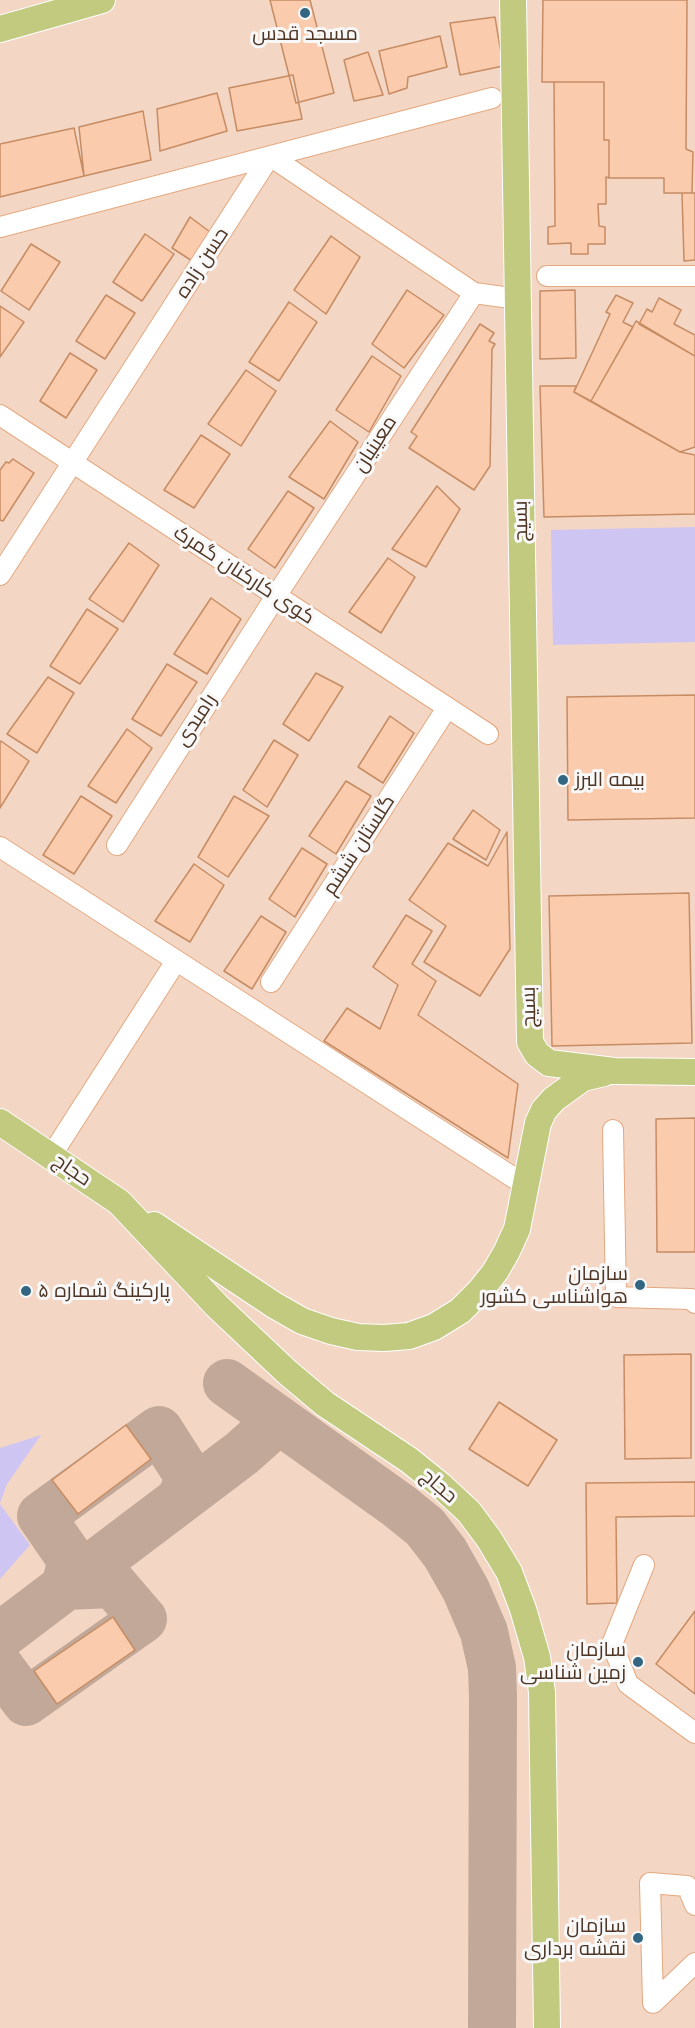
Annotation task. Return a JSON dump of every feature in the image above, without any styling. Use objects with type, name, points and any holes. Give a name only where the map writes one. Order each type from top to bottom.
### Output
[{"type":"main road","points":[[0,29],[102,0]]},
{"type":"main road","name":"بسیج","points":[[513,0],[530,1042],[537,1054],[549,1063],[614,1071]]},
{"type":"main road","points":[[119,1202],[274,1305],[302,1321],[358,1337],[409,1336],[434,1327],[460,1311],[495,1272],[517,1229],[538,1123],[544,1110],[554,1099],[583,1078],[614,1071],[695,1072]]},
{"type":"main road","name":"حجاج","points":[[0,1122],[119,1202],[217,1306],[288,1372],[325,1404],[409,1460],[462,1505],[489,1539],[509,1572],[537,1657],[542,1692],[547,2028]]},
{"type":"street","points":[[0,227],[492,98]]},
{"type":"street","points":[[270,156],[474,293],[518,299]]},
{"type":"street","name":"حسن زاده","points":[[0,575],[270,156]]},
{"type":"street","points":[[547,276],[695,276]]},
{"type":"street","name":"معینیان","points":[[276,596],[474,293]]},
{"type":"street","name":"کوی کارکنان گمرک","points":[[0,415],[488,734]]},
{"type":"street","name":"رامبدی","points":[[117,845],[276,596]]},
{"type":"street","name":"گلستان ششم","points":[[271,982],[447,708]]},
{"type":"street","points":[[0,847],[525,1185]]},
{"type":"street","points":[[51,1156],[176,961]]},
{"type":"street","points":[[613,1130],[615,1297],[691,1299],[695,1303]]},
{"type":"street","points":[[644,1565],[612,1644],[628,1684],[695,1733]]},
{"type":"street","points":[[695,1905],[687,1886],[650,1884],[653,2003],[695,1963]]},
{"type":"shaded area","points":[[0,0],[695,0],[695,2028],[0,2028]]},
{"type":"shaded area","points":[[695,527],[695,642],[553,645],[551,530]]},
{"type":"shaded area","points":[[41,1435],[7,1484],[0,1503],[0,1448]]},
{"type":"shaded area","points":[[0,1504],[30,1545],[0,1579]]},
{"type":"building","points":[[270,0],[310,0],[334,93],[296,103]]},
{"type":"building","points":[[543,0],[687,0],[686,149],[693,152],[692,193],[664,193],[664,178],[609,178],[609,140],[604,140],[604,82],[542,82]]},
{"type":"building","points":[[495,17],[503,66],[460,75],[450,23]]},
{"type":"building","points":[[440,36],[447,67],[408,77],[407,88],[389,94],[379,51]]},
{"type":"building","points":[[368,52],[383,95],[354,101],[344,60]]},
{"type":"building","points":[[293,75],[302,119],[237,131],[229,88]]},
{"type":"building","points":[[554,82],[604,82],[604,140],[609,140],[609,178],[606,177],[606,204],[598,204],[599,226],[605,227],[605,244],[588,244],[588,254],[571,254],[571,243],[548,244],[548,227],[555,226]]},
{"type":"building","points":[[217,93],[227,131],[160,151],[157,109]]},
{"type":"building","points":[[143,111],[151,160],[84,176],[79,127]]},
{"type":"building","points":[[74,128],[84,176],[0,197],[0,144]]},
{"type":"building","points":[[682,193],[695,193],[695,260],[684,261]]},
{"type":"building","points":[[190,217],[218,238],[200,266],[172,248]]},
{"type":"building","points":[[145,234],[174,254],[142,301],[113,282]]},
{"type":"building","points":[[331,236],[360,257],[326,314],[294,290]]},
{"type":"building","points":[[31,244],[60,262],[29,310],[1,291]]},
{"type":"building","points":[[407,290],[444,315],[404,368],[372,344]]},
{"type":"building","points":[[575,290],[576,358],[540,359],[540,291]]},
{"type":"building","points":[[106,295],[135,313],[105,359],[76,341]]},
{"type":"building","points":[[616,295],[633,303],[623,322],[633,327],[591,401],[574,392],[610,314],[606,312]]},
{"type":"building","points":[[659,298],[681,310],[674,324],[695,335],[695,356],[639,324],[647,309],[652,312]]},
{"type":"building","points":[[289,302],[317,322],[279,381],[249,362]]},
{"type":"building","points":[[0,306],[24,322],[0,357]]},
{"type":"building","points":[[636,321],[695,356],[695,447],[680,452],[591,401]]},
{"type":"building","points":[[480,324],[494,333],[489,341],[495,344],[492,349],[490,466],[474,490],[409,448],[417,436],[411,432]]},
{"type":"building","points":[[70,353],[97,370],[66,418],[40,401]]},
{"type":"building","points":[[372,356],[401,376],[369,432],[336,410]]},
{"type":"building","points":[[246,370],[276,391],[241,446],[208,424]]},
{"type":"building","points":[[540,386],[576,386],[574,392],[680,452],[695,455],[695,514],[544,517]]},
{"type":"building","points":[[330,421],[358,442],[324,499],[289,477]]},
{"type":"building","points":[[201,435],[230,454],[194,508],[164,490]]},
{"type":"building","points":[[13,459],[34,473],[3,521],[0,520],[0,470],[6,462],[9,463]]},
{"type":"building","points":[[437,486],[460,509],[426,567],[392,549]]},
{"type":"building","points":[[288,491],[314,508],[275,568],[248,549]]},
{"type":"building","points":[[129,543],[159,565],[123,622],[89,599]]},
{"type":"building","points":[[388,558],[415,577],[381,633],[349,612]]},
{"type":"building","points":[[211,598],[241,619],[207,674],[174,654]]},
{"type":"building","points":[[87,609],[118,629],[80,684],[50,666]]},
{"type":"building","points":[[167,664],[197,682],[161,736],[132,719]]},
{"type":"building","points":[[316,673],[343,687],[309,741],[283,724]]},
{"type":"building","points":[[48,677],[74,693],[37,753],[7,734]]},
{"type":"building","points":[[695,695],[695,818],[568,820],[567,697]]},
{"type":"building","points":[[390,716],[414,733],[383,783],[358,767]]},
{"type":"building","points":[[127,729],[152,748],[116,803],[88,786]]},
{"type":"building","points":[[274,740],[298,755],[267,807],[243,790]]},
{"type":"building","points":[[1,741],[29,761],[0,808],[0,743]]},
{"type":"building","points":[[346,781],[371,796],[336,854],[309,836]]},
{"type":"building","points":[[81,796],[112,816],[74,874],[43,855]]},
{"type":"building","points":[[234,796],[269,816],[228,877],[198,857]]},
{"type":"building","points":[[473,810],[500,830],[486,860],[453,839]]},
{"type":"building","points":[[507,832],[510,949],[480,996],[424,962],[446,926],[409,900],[448,843],[488,866]]},
{"type":"building","points":[[302,848],[327,864],[295,917],[269,899]]},
{"type":"building","points":[[194,864],[224,885],[190,942],[155,921]]},
{"type":"building","points":[[689,893],[692,1043],[552,1046],[549,896]]},
{"type":"building","points":[[406,915],[432,931],[412,964],[436,981],[418,1015],[518,1084],[508,1158],[324,1041],[347,1008],[380,1029],[398,985],[373,967]]},
{"type":"building","points":[[261,916],[286,932],[252,989],[224,971]]},
{"type":"building","points":[[695,1118],[695,1252],[657,1252],[656,1119]]},
{"type":"building","points":[[691,1354],[691,1458],[625,1459],[624,1355]]},
{"type":"building","points":[[499,1402],[557,1440],[528,1486],[469,1449]]},
{"type":"building","points":[[126,1425],[151,1459],[78,1514],[52,1480]]},
{"type":"building","points":[[695,1482],[695,1516],[616,1517],[617,1603],[587,1604],[586,1483]]},
{"type":"building","points":[[695,1611],[695,1694],[656,1664]]},
{"type":"building","points":[[113,1617],[135,1650],[57,1704],[34,1671]]},
{"type":"taxiway","points":[[227,1383],[425,1527],[445,1553],[466,1590],[484,1632],[492,1668],[493,1696],[492,2028]]},
{"type":"taxiway","points":[[0,1636],[242,1453],[279,1420]]},
{"type":"taxiway","points":[[0,1667],[26,1702],[143,1619],[113,1584],[65,1586],[72,1561],[41,1516],[159,1430],[189,1477],[181,1499]]},
{"type":"place","name":"مسجد قدس","points":[[305,13]]},
{"type":"place","name":"بیمه البرز","points":[[563,780]]},
{"type":"place","name":"سازمان هواشناسی کشور","points":[[640,1285]]},
{"type":"place","name":"پارکینگ شماره ۵","points":[[26,1291]]},
{"type":"place","name":"سازمان زمین شناسی","points":[[638,1662]]},
{"type":"place","name":"سازمان نقشه برداری","points":[[638,1938]]}]
